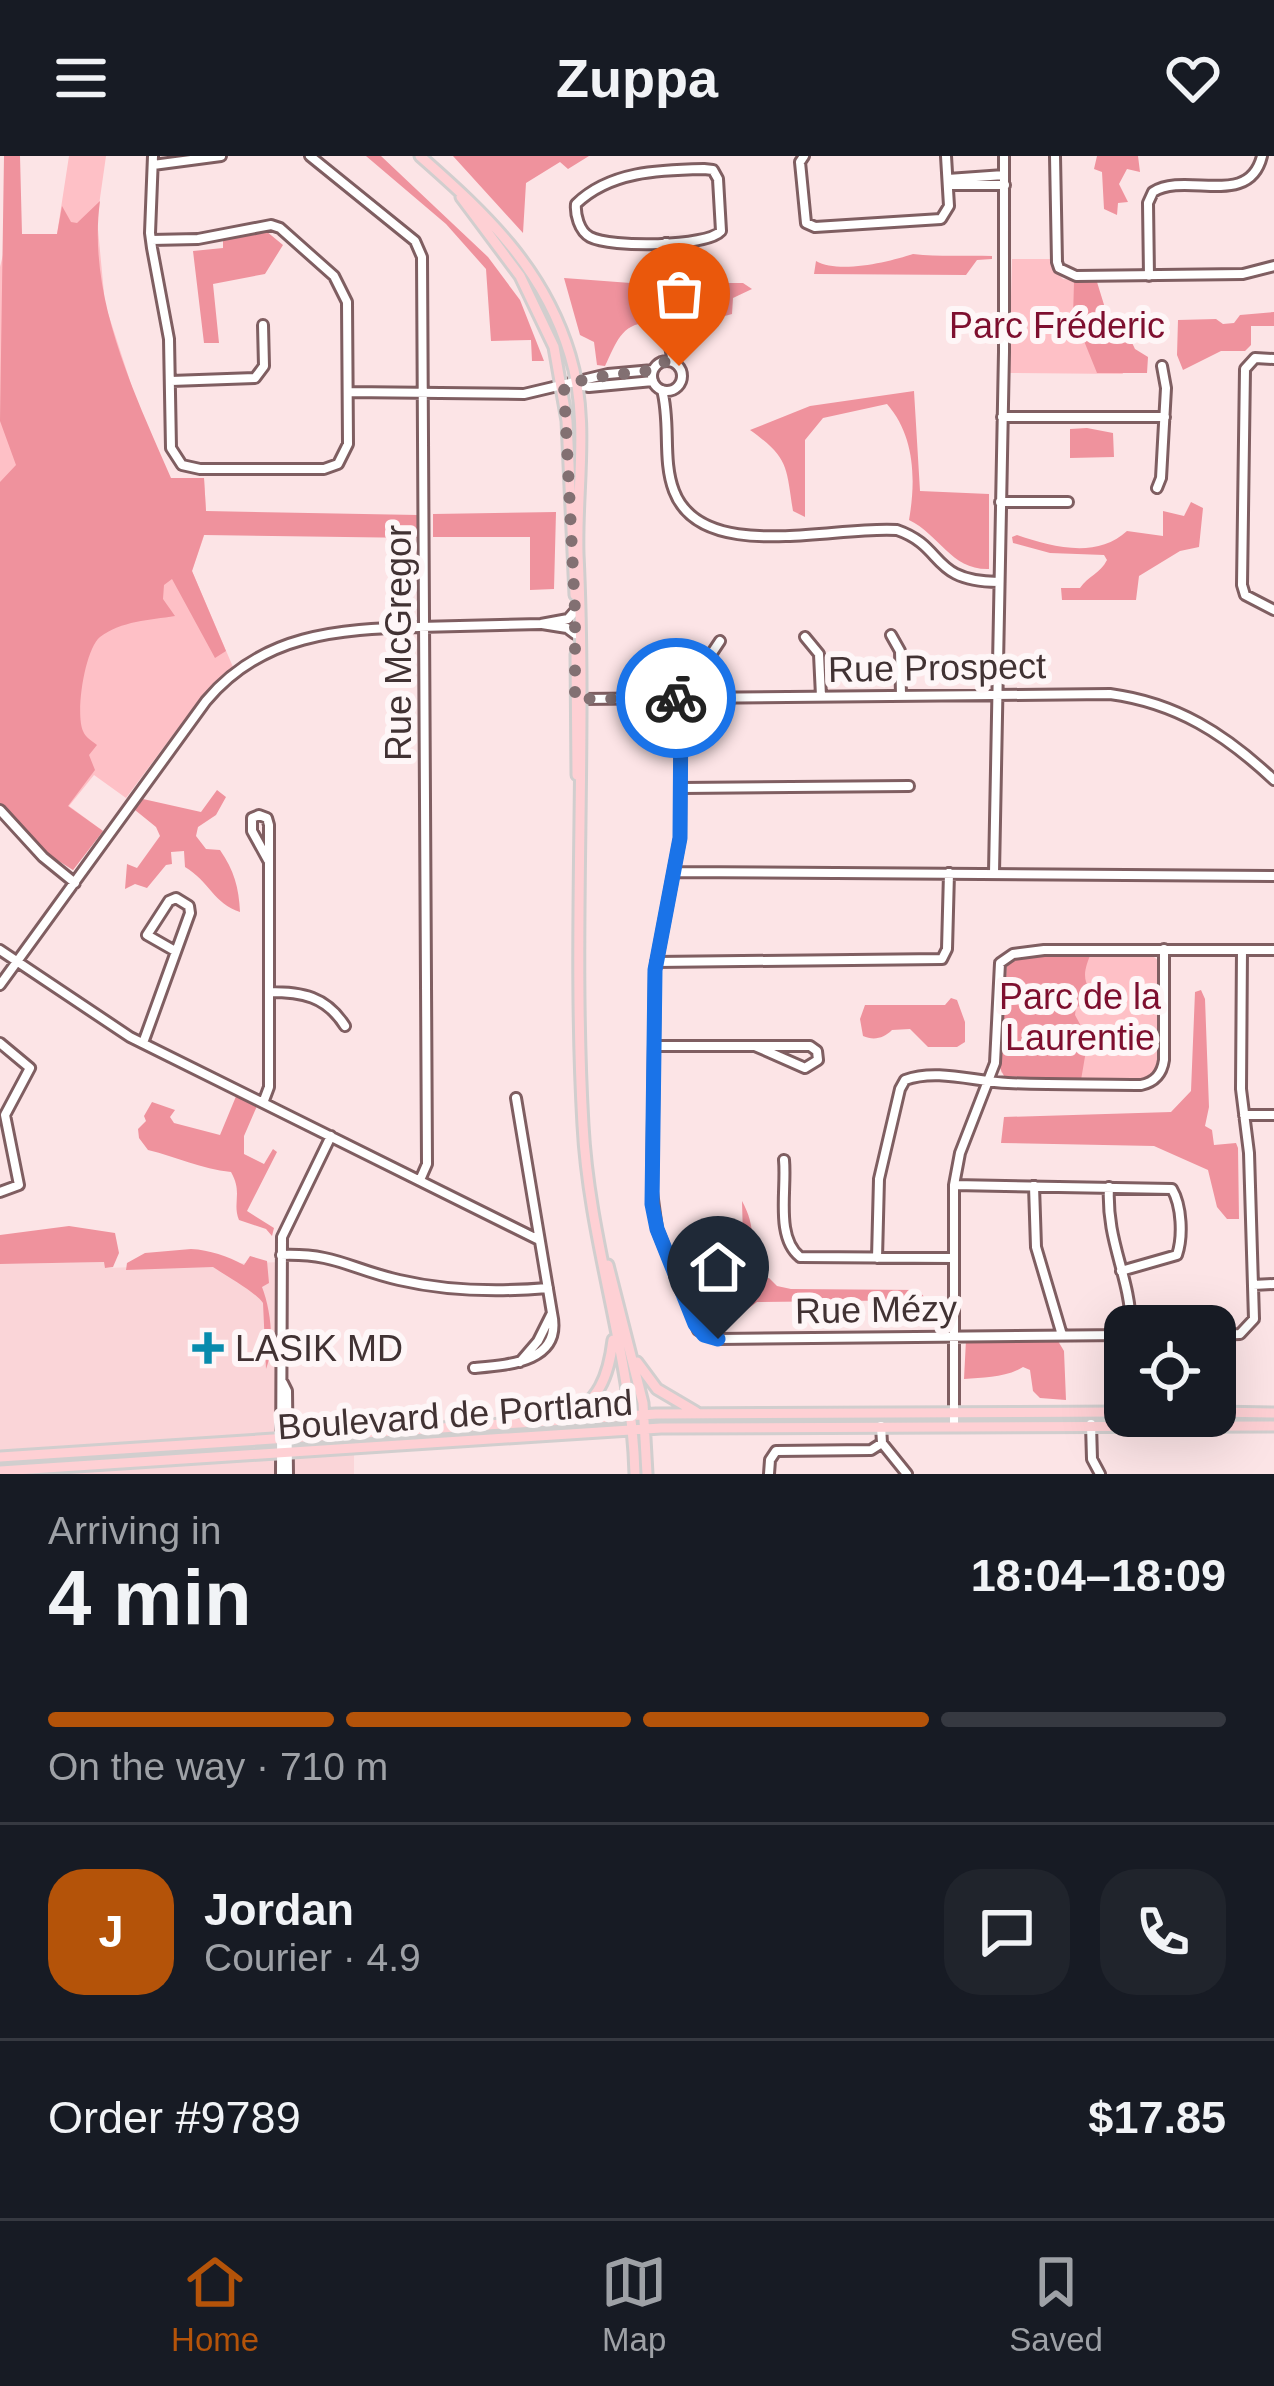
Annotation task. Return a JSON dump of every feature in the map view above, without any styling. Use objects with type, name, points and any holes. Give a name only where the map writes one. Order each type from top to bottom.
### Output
[{"type":"main road","points":[[420,156],[481,208],[532,270],[556,315],[577,384],[583,1125],[614,1329],[638,1415]]},
{"type":"main road","points":[[437,171],[489,232],[532,297],[554,347],[564,387],[579,699]]},
{"type":"main road","points":[[602,1248],[638,1364],[657,1389],[701,1414]]},
{"type":"main road","points":[[530,1423],[572,1414],[594,1397],[606,1375],[614,1329]]},
{"type":"main road","points":[[629,1340],[647,1474]]},
{"type":"main road","name":"Boulevard de Portland","points":[[0,1457],[639,1429],[881,1426],[1104,1412]]},
{"type":"main road","points":[[1236,1412],[1274,1412]]},
{"type":"main road","name":"Boulevard de Portland","points":[[0,1471],[638,1415],[1104,1424]]},
{"type":"main road","name":"Boulevard de Portland","points":[[1236,1424],[1274,1426]]},
{"type":"main road","points":[[635,1474],[639,1429]]},
{"type":"street","points":[[151,240],[198,239],[272,225],[334,275],[344,293],[348,392],[348,444],[338,464],[324,469],[200,470],[182,465],[171,448],[168,330],[151,240],[153,161],[221,156]]},
{"type":"street","name":"Rue McGregor","points":[[310,156],[419,247],[424,392],[427,1164],[420,1180]]},
{"type":"street","points":[[804,156],[800,162],[802,214],[815,227],[937,220],[948,211],[946,156]]},
{"type":"street","points":[[994,873],[1004,156]]},
{"type":"street","points":[[1055,156],[1059,268],[1076,276],[1148,276],[1243,274],[1274,266]]},
{"type":"street","points":[[1148,276],[1148,203],[1153,192],[1167,186],[1238,184],[1256,174],[1262,156]]},
{"type":"street","points":[[713,170],[718,179],[718,236],[666,243],[590,237],[575,213],[576,204],[639,171],[713,170]]},
{"type":"street","points":[[948,182],[1005,180]]},
{"type":"street","points":[[348,392],[524,394],[588,378],[653,376],[668,362],[666,243]]},
{"type":"street","points":[[170,381],[255,378],[264,366],[263,325]]},
{"type":"street","points":[[1274,358],[1255,358],[1245,369],[1244,592],[1274,610]]},
{"type":"street","points":[[668,362],[682,373],[679,385],[668,390]]},
{"type":"street","points":[[1156,488],[1161,478],[1165,417],[1162,366]]},
{"type":"street","points":[[653,376],[668,390],[672,485],[684,510],[706,528],[737,536],[897,530],[915,538],[956,577],[998,582]]},
{"type":"street","points":[[1002,417],[1165,417]]},
{"type":"street","points":[[1000,502],[1068,502]]},
{"type":"street","points":[[0,986],[206,701],[245,665],[282,644],[330,631],[541,624],[563,620],[575,611]]},
{"type":"street","points":[[541,624],[564,627],[575,634]]},
{"type":"street","points":[[891,635],[900,651],[901,695]]},
{"type":"street","points":[[805,637],[819,655],[820,696]]},
{"type":"street","points":[[713,697],[712,653],[720,641]]},
{"type":"street","name":"Rue Prospect","points":[[579,699],[1098,693],[1159,704],[1214,730],[1274,780]]},
{"type":"street","name":"Rue Mézy","points":[[681,698],[682,788],[675,872],[656,962],[654,1217],[698,1330],[718,1339],[1104,1335]]},
{"type":"street","points":[[682,788],[909,786]]},
{"type":"street","points":[[0,810],[43,857],[75,883]]},
{"type":"street","points":[[263,1103],[269,1087],[269,821],[259,815],[250,826],[268,860]]},
{"type":"street","points":[[675,872],[1274,875]]},
{"type":"street","points":[[656,962],[942,959],[947,949],[949,873]]},
{"type":"street","points":[[143,1043],[190,909],[176,898],[169,901],[147,935],[175,951]]},
{"type":"street","points":[[0,950],[143,1043],[537,1239]]},
{"type":"street","points":[[954,1419],[954,1185],[960,1153],[997,1052],[1003,959],[1044,950],[1274,950]]},
{"type":"street","points":[[877,1258],[879,1179],[902,1084],[919,1077],[1151,1082],[1164,1060],[1164,950]]},
{"type":"street","points":[[1236,1334],[1252,1324],[1253,1286],[1242,950]]},
{"type":"street","points":[[269,992],[310,995],[332,1008],[345,1026]]},
{"type":"street","points":[[0,1043],[30,1068],[4,1114],[19,1185],[0,1192]]},
{"type":"street","points":[[655,1046],[755,1046],[810,1046],[818,1060],[805,1068],[755,1046]]},
{"type":"street","points":[[474,1368],[537,1357],[547,1348],[554,1327],[516,1097]]},
{"type":"street","points":[[1244,1115],[1274,1115]]},
{"type":"street","points":[[285,1474],[281,1255],[288,1219],[331,1136]]},
{"type":"street","points":[[784,1160],[786,1238],[791,1250],[807,1259],[953,1258]]},
{"type":"street","points":[[954,1185],[1167,1188],[1177,1197],[1178,1255],[1121,1271]]},
{"type":"street","points":[[1034,1186],[1036,1247],[1062,1335]]},
{"type":"street","points":[[1109,1187],[1108,1227],[1129,1305]]},
{"type":"street","points":[[281,1255],[332,1257],[408,1282],[493,1290],[548,1288]]},
{"type":"street","points":[[1253,1286],[1274,1284]]},
{"type":"street","points":[[1091,1412],[1092,1459],[1100,1474]]},
{"type":"street","points":[[881,1426],[882,1443],[907,1474]]},
{"type":"street","points":[[770,1474],[776,1451],[871,1450],[882,1443]]},
{"type":"shaded area","points":[[4,156],[20,156],[22,234],[57,234],[62,206],[71,222],[77,223],[100,201],[100,273],[117,343],[171,478],[204,478],[206,511],[418,515],[418,538],[204,535],[192,571],[226,651],[215,658],[172,579],[164,585],[163,599],[175,616],[126,624],[100,637],[86,667],[80,710],[83,731],[97,745],[89,755],[95,770],[68,806],[103,831],[73,870],[51,856],[0,803],[0,482],[16,465],[0,421]]},
{"type":"shaded area","points":[[366,156],[381,156],[488,257],[520,300],[544,361],[532,361],[531,340],[491,341],[486,269],[446,224]]},
{"type":"shaded area","points":[[453,156],[589,156],[568,169],[560,162],[526,183],[523,233]]},
{"type":"shaded area","points":[[1097,156],[1138,156],[1140,172],[1127,169],[1119,184],[1128,202],[1118,203],[1117,215],[1104,209],[1102,172],[1094,169]]},
{"type":"shaded area","points":[[266,231],[283,245],[265,274],[213,284],[219,343],[204,343],[193,251],[223,248],[223,240]]},
{"type":"shaded area","points":[[913,254],[992,259],[977,260],[966,275],[814,274],[816,261],[850,267]]},
{"type":"shaded area","points":[[564,278],[644,284],[660,294],[648,323],[625,331],[605,366],[597,365],[594,342],[580,335]]},
{"type":"shaded area","points":[[1074,282],[1097,282],[1109,321],[1124,326],[1135,349],[1148,357],[1147,373],[1097,373],[1082,336],[1085,324],[1073,317]]},
{"type":"shaded area","points":[[714,283],[743,283],[752,289],[733,298],[732,314],[703,322],[701,339],[681,336],[681,291],[694,289],[707,299]]},
{"type":"shaded area","points":[[1274,312],[1274,326],[1251,326],[1251,345],[1245,351],[1221,351],[1183,370],[1177,355],[1178,320],[1216,319],[1223,324],[1234,323],[1240,315]]},
{"type":"shaded area","points":[[914,391],[920,491],[989,494],[989,569],[955,558],[909,520],[911,459],[903,430],[887,404],[823,418],[805,440],[805,517],[793,511],[779,456],[750,430],[810,406]]},
{"type":"shaded area","points":[[1070,429],[1113,433],[1114,457],[1070,458]]},
{"type":"shaded area","points":[[1191,502],[1203,508],[1199,547],[1180,551],[1139,576],[1136,600],[1062,600],[1061,588],[1080,588],[1104,565],[1104,555],[1050,553],[1013,543],[1017,535],[1088,548],[1127,531],[1163,536],[1163,511],[1184,516]]},
{"type":"shaded area","points":[[556,512],[554,589],[530,590],[530,537],[433,537],[433,514]]},
{"type":"shaded area","points":[[217,790],[226,797],[216,815],[198,827],[196,836],[206,849],[220,850],[225,857],[240,912],[224,904],[185,867],[184,851],[171,852],[172,864],[147,888],[135,884],[125,889],[127,864],[137,868],[160,836],[135,810],[143,799],[201,812]]},
{"type":"shaded area","points":[[1091,953],[1087,985],[1090,990],[1112,994],[1114,1000],[1076,1007],[1075,1015],[1088,1039],[1081,1080],[1004,1076],[1000,1068],[1007,963],[1031,955]]},
{"type":"shaded area","points":[[1201,990],[1209,1107],[1205,1126],[1212,1130],[1214,1145],[1236,1143],[1238,1148],[1239,1219],[1227,1219],[1217,1207],[1208,1170],[1154,1146],[1001,1143],[1004,1117],[1171,1112],[1191,1091],[1195,992]]},
{"type":"shaded area","points":[[951,998],[957,1000],[965,1022],[965,1042],[957,1047],[928,1047],[910,1029],[892,1030],[879,1038],[863,1036],[860,1019],[865,1005],[945,1005]]},
{"type":"shaded area","points":[[237,1094],[257,1106],[244,1136],[244,1154],[264,1164],[273,1149],[277,1152],[247,1211],[274,1228],[272,1236],[266,1229],[239,1220],[231,1172],[148,1150],[139,1138],[138,1129],[152,1102],[175,1110],[170,1117],[174,1123],[220,1135]]},
{"type":"shaded area","points":[[742,1201],[752,1231],[749,1261],[762,1279],[791,1289],[918,1290],[927,1300],[757,1302],[741,1314],[734,1302],[743,1280],[722,1272],[720,1244],[743,1239]]},
{"type":"shaded area","points":[[69,1226],[115,1233],[119,1253],[113,1267],[105,1268],[104,1262],[0,1264],[0,1235]]},
{"type":"shaded area","points":[[191,1249],[244,1265],[250,1256],[267,1261],[269,1283],[262,1287],[270,1317],[266,1369],[263,1303],[248,1290],[213,1267],[126,1270],[127,1263],[145,1253]]},
{"type":"shaded area","points":[[105,1262],[106,1268],[281,1262],[286,1447],[354,1443],[354,1474],[0,1474],[0,1264]]},
{"type":"shaded area","points":[[966,1340],[1058,1341],[1064,1351],[1066,1400],[1040,1398],[1033,1391],[1030,1370],[1023,1367],[1002,1375],[964,1379]]},
{"type":"green space","points":[[69,156],[106,156],[97,219],[105,304],[132,387],[140,478],[204,478],[207,527],[192,571],[233,667],[198,701],[126,798],[94,775],[69,806],[103,831],[73,870],[51,856],[0,803],[0,267],[8,234],[57,234]]},
{"type":"green space","name":"Parc Fréderic","points":[[1012,259],[1052,259],[1063,279],[1092,282],[1123,374],[1009,373]]},
{"type":"green space","name":"Parc de la Laurentie","points":[[1071,953],[1149,953],[1159,961],[1159,1063],[1150,1077],[1134,1081],[1008,1078],[1001,1072],[1007,963]]},
{"type":"way so far","points":[[676,698],[575,699],[564,387],[608,374],[653,370],[666,361],[679,366]]},
{"type":"place","name":"LASIK MD","points":[[208,1348]]},
{"type":"route","points":[[676,698],[681,698],[682,819],[655,970],[652,1204],[657,1229],[695,1324],[704,1335],[718,1339]]}]
